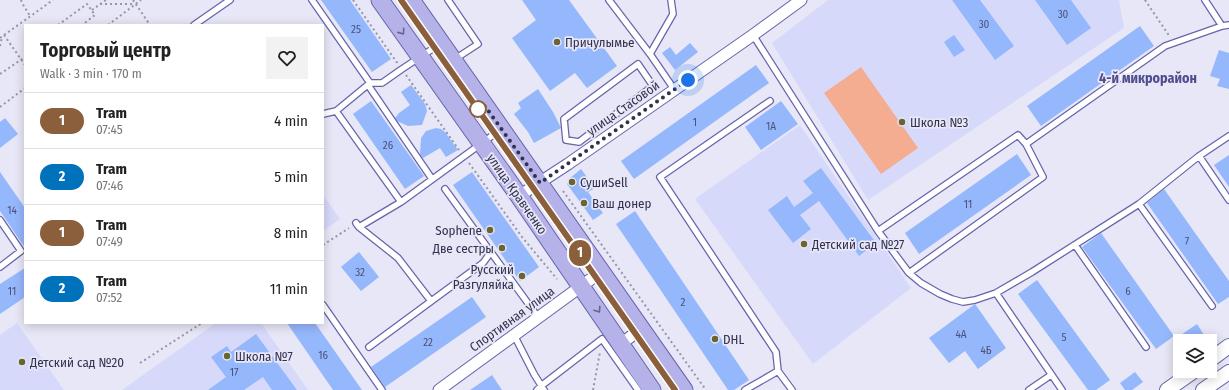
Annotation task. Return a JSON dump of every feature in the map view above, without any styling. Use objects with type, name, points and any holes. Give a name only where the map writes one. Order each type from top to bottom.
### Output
[{"type":"main road","name":"улица Кравченко","points":[[380,0],[518,196],[576,290],[621,344],[652,390]]},
{"type":"main road","name":"улица Кравченко","points":[[411,0],[502,129],[546,179],[602,271],[684,390]]},
{"type":"street","name":"улица Стасовой","points":[[518,196],[546,179],[801,0]]},
{"type":"street","name":"Спортивная улица","points":[[439,390],[602,271]]},
{"type":"street","points":[[621,344],[642,328]]},
{"type":"street","points":[[1217,355],[1229,346]]},
{"type":"street","points":[[1204,390],[1229,372]]},
{"type":"street","points":[[1167,390],[1184,378]]},
{"type":"lane","points":[[195,24],[230,0]]},
{"type":"lane","points":[[312,0],[432,179]]},
{"type":"lane","points":[[448,0],[478,44],[453,60]]},
{"type":"lane","points":[[609,0],[650,54],[674,89]]},
{"type":"lane","points":[[650,54],[673,14],[671,0]]},
{"type":"lane","points":[[1205,0],[1222,26]]},
{"type":"lane","points":[[1026,144],[1165,46],[1222,26],[1229,25]]},
{"type":"lane","points":[[753,35],[878,231],[909,273],[921,283],[940,294],[963,302],[975,300],[996,293],[1032,272],[1139,204],[1199,156],[1229,136]]},
{"type":"lane","points":[[324,114],[336,111],[369,84],[382,83],[441,43]]},
{"type":"lane","points":[[638,64],[653,86],[579,142],[566,140],[564,119],[638,64]]},
{"type":"lane","points":[[770,101],[660,177],[776,352],[778,371],[792,390]]},
{"type":"lane","points":[[336,111],[401,202]]},
{"type":"lane","points":[[432,301],[398,258],[357,225],[401,202],[502,129]]},
{"type":"lane","points":[[878,231],[1018,135],[1026,144],[1043,177],[909,273]]},
{"type":"lane","points":[[1199,156],[1229,200]]},
{"type":"lane","points":[[445,188],[538,317]]},
{"type":"lane","points":[[1139,204],[1212,306]]},
{"type":"lane","points":[[0,220],[21,251],[0,267]]},
{"type":"lane","points":[[1075,245],[1146,347]]},
{"type":"lane","points":[[369,347],[483,263],[491,252]]},
{"type":"lane","points":[[996,293],[1062,390]]},
{"type":"lane","points":[[324,306],[382,390]]},
{"type":"lane","points":[[514,335],[541,389],[602,338],[638,390]]},
{"type":"lane","points":[[745,390],[778,371]]},
{"type":"lane","points":[[1029,390],[1051,375]]},
{"type":"path","points":[[21,0],[30,16]]},
{"type":"path","points":[[0,46],[2,36],[53,0]]},
{"type":"path","points":[[92,10],[106,0]]},
{"type":"path","points":[[134,0],[149,24]]},
{"type":"path","points":[[109,24],[141,0]]},
{"type":"path","points":[[353,0],[522,237],[576,290]]},
{"type":"path","points":[[1145,0],[1174,43]]},
{"type":"path","points":[[59,24],[88,4],[95,15],[83,24]]},
{"type":"path","points":[[100,4],[136,4]]},
{"type":"path","points":[[2,36],[24,64]]},
{"type":"path","points":[[0,74],[24,58]]},
{"type":"path","points":[[0,107],[24,89]]},
{"type":"path","points":[[546,179],[706,390]]},
{"type":"path","points":[[324,244],[357,225]]},
{"type":"path","points":[[140,363],[200,324]]},
{"type":"path","points":[[593,390],[602,338]]},
{"type":"shaded area","name":"Школа №3","points":[[828,0],[1119,0],[1124,28],[868,200],[772,43]]},
{"type":"shaded area","points":[[861,67],[918,148],[881,174],[824,93]]},
{"type":"shaded area","name":"Детский сад №27","points":[[800,125],[911,288],[813,364],[695,199]]},
{"type":"shaded area","points":[[324,196],[340,219],[324,230]]},
{"type":"shaded area","name":"Детский сад №20","points":[[17,323],[64,390],[0,390],[0,335]]},
{"type":"shaded area","name":"Школа №7","points":[[215,324],[262,324],[308,390],[122,390]]},
{"type":"building","points":[[321,0],[350,0],[391,59],[372,72]]},
{"type":"building","name":"Причулымье","points":[[522,0],[569,0],[617,66],[587,88],[575,73],[550,91],[512,38],[536,20]]},
{"type":"building","points":[[952,0],[980,0],[1014,46],[995,60]]},
{"type":"building","points":[[1035,0],[1071,0],[1091,28],[1067,45]]},
{"type":"building","points":[[1140,26],[1154,46],[1041,126],[1027,106]]},
{"type":"building","points":[[954,35],[965,50],[954,57],[944,42]]},
{"type":"building","points":[[690,43],[698,52],[675,70],[662,53],[670,47],[676,55]]},
{"type":"building","points":[[1219,50],[1229,53],[1229,89],[1217,86],[1220,79],[1210,76]]},
{"type":"building","points":[[756,65],[769,83],[634,179],[621,161]]},
{"type":"building","points":[[411,85],[425,104],[427,111],[422,125],[408,126],[397,121],[395,118],[410,105],[401,92]]},
{"type":"building","points":[[538,89],[553,112],[561,128],[534,143],[528,132],[514,114],[521,108],[518,103]]},
{"type":"building","points":[[371,101],[424,176],[405,189],[353,114]]},
{"type":"building","points":[[781,101],[798,124],[761,150],[745,127]]},
{"type":"building","points":[[5,118],[18,134],[0,148],[0,122]]},
{"type":"building","points":[[436,128],[445,132],[458,150],[446,157],[440,148],[423,158],[420,155],[421,138],[426,131]]},
{"type":"building","points":[[1017,154],[1031,175],[919,254],[905,233]]},
{"type":"building","points":[[1229,155],[1229,187],[1214,165]]},
{"type":"building","points":[[821,168],[876,243],[859,256],[819,201],[800,215],[811,229],[793,243],[768,210],[787,196],[794,207],[813,193],[803,181]]},
{"type":"building","points":[[581,169],[595,188],[588,192],[603,213],[593,220],[567,184],[570,178]]},
{"type":"building","points":[[0,172],[24,207],[24,247],[0,211]]},
{"type":"building","points":[[472,172],[539,267],[520,281],[453,185]]},
{"type":"building","points":[[1164,189],[1229,281],[1229,297],[1218,304],[1147,203]]},
{"type":"building","points":[[635,211],[749,380],[734,390],[728,390],[616,224]]},
{"type":"building","points":[[1101,233],[1173,335],[1173,337],[1156,349],[1082,247]]},
{"type":"building","points":[[359,252],[379,277],[361,291],[341,267]]},
{"type":"building","points":[[24,269],[24,298],[0,314],[0,284]]},
{"type":"building","points":[[1037,280],[1110,380],[1096,390],[1088,390],[1018,294]]},
{"type":"building","points":[[472,297],[486,317],[385,387],[371,367]]},
{"type":"building","points":[[975,304],[1006,348],[978,369],[965,351],[949,363],[929,338]]},
{"type":"building","points":[[288,324],[316,324],[362,390],[333,390]]},
{"type":"building","points":[[1197,324],[1203,334],[1182,334]]},
{"type":"building","points":[[256,334],[297,390],[272,390],[263,377],[244,390],[208,390],[226,377],[211,357],[227,346],[231,352]]},
{"type":"building","points":[[1135,372],[1143,382],[1132,390],[1125,390],[1120,383]]},
{"type":"building","points":[[492,375],[502,390],[470,390]]},
{"type":"tram line","points":[[401,0],[675,390]]},
{"type":"tram line","name":"1","points":[[401,0],[675,390]]},
{"type":"place","name":"Причулымье","points":[[557,42]]},
{"type":"place","name":"Школа №3","points":[[902,122]]},
{"type":"place","name":"СушиSell","points":[[572,182]]},
{"type":"place","name":"Ваш донер","points":[[584,203]]},
{"type":"place","name":"Sophene","points":[[490,230]]},
{"type":"place","name":"Детский сад №27","points":[[804,244]]},
{"type":"place","name":"Две сестры","points":[[502,248]]},
{"type":"place","name":"Русский Разгуляйка","points":[[522,276]]},
{"type":"place","name":"DHL","points":[[715,339]]},
{"type":"place","name":"Школа №7","points":[[227,356]]},
{"type":"place","name":"Детский сад №20","points":[[22,362]]},
{"type":"district","name":"4-й микрорайон","points":[[1148,78]]},
{"type":"route","points":[[478,109],[485,106],[540,183],[688,80]]}]
